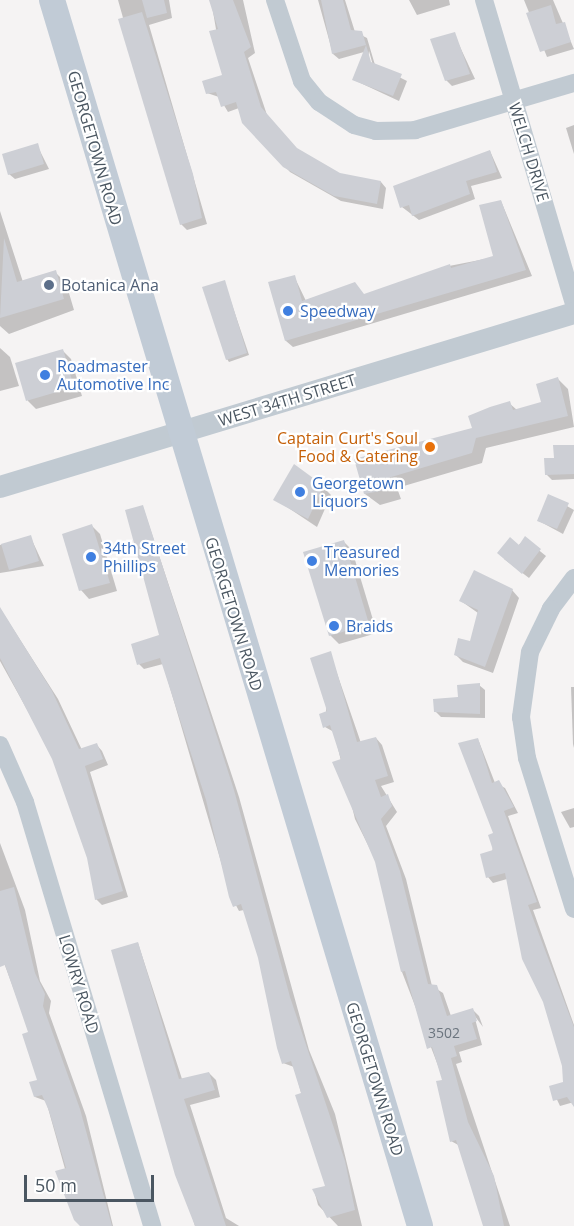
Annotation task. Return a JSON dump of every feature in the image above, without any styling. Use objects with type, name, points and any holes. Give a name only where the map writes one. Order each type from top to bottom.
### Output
[{"type":"main road","name":"GEORGETOWN ROAD","points":[[52,0],[179,432],[420,1226]]},
{"type":"street","points":[[275,0],[302,81],[319,102],[347,122],[376,131],[407,131],[574,83]]},
{"type":"street","name":"WELCH DRIVE","points":[[484,0],[574,304]]},
{"type":"street","name":"WEST 34TH STREET","points":[[0,487],[574,314]]},
{"type":"street","points":[[574,578],[547,615],[530,652],[521,717],[529,765],[574,909]]},
{"type":"street","name":"LOWRY ROAD","points":[[0,745],[25,802],[152,1226]]},
{"type":"building","points":[[142,0],[164,0],[167,13],[147,18]]},
{"type":"building","points":[[209,0],[233,0],[251,47],[244,52],[261,107],[297,148],[340,173],[381,181],[377,204],[334,196],[283,167],[242,123],[236,102],[221,107],[216,92],[206,94],[202,81],[222,75],[209,31],[218,29]]},
{"type":"building","points":[[321,0],[343,0],[351,30],[362,31],[371,62],[402,74],[393,96],[352,80],[366,45],[332,54]]},
{"type":"building","points":[[551,5],[556,24],[565,22],[571,42],[540,52],[526,13]]},
{"type":"building","points":[[142,12],[193,174],[202,218],[180,225],[118,19]]},
{"type":"building","points":[[455,32],[470,74],[445,81],[430,39]]},
{"type":"building","points":[[38,143],[44,164],[8,175],[2,154]]},
{"type":"building","points":[[490,150],[497,172],[466,181],[470,194],[412,216],[409,205],[400,208],[393,186]]},
{"type":"building","points":[[501,200],[526,270],[285,341],[268,282],[295,275],[302,301],[355,282],[364,294],[450,264],[451,268],[493,256],[479,205]]},
{"type":"building","points":[[4,238],[17,282],[56,270],[64,299],[0,318]]},
{"type":"building","points":[[225,280],[247,353],[226,360],[202,287]]},
{"type":"building","name":"Roadmaster Automotive Inc","points":[[63,349],[74,387],[26,401],[15,363]]},
{"type":"building","points":[[558,377],[568,416],[476,438],[472,453],[388,478],[392,489],[364,494],[354,459],[472,428],[468,416],[490,407],[510,401],[513,410],[541,402],[536,384]]},
{"type":"building","points":[[553,445],[574,445],[574,474],[545,475],[544,458],[554,458]]},
{"type":"building","name":"Georgetown Liquors","points":[[294,464],[324,486],[308,519],[273,500]]},
{"type":"building","points":[[548,494],[569,503],[557,529],[537,521]]},
{"type":"building","points":[[143,505],[234,790],[290,997],[345,1161],[355,1210],[327,1218],[312,1189],[325,1186],[295,1095],[301,1093],[291,1061],[282,1064],[258,958],[241,904],[233,907],[229,897],[206,800],[160,658],[137,665],[131,644],[159,635],[125,510]]},
{"type":"building","points":[[92,524],[110,583],[79,591],[62,534]]},
{"type":"building","points":[[31,535],[39,561],[9,570],[1,544]]},
{"type":"building","points":[[525,536],[541,549],[522,574],[497,553],[510,537],[519,545]]},
{"type":"building","points":[[344,540],[369,624],[329,636],[303,552]]},
{"type":"building","points":[[474,570],[513,589],[485,667],[454,655],[458,638],[470,641],[478,610],[459,601]]},
{"type":"building","points":[[0,607],[52,691],[79,749],[97,743],[103,759],[85,766],[123,891],[95,900],[87,858],[52,759],[0,658]]},
{"type":"building","points":[[331,651],[357,742],[376,737],[388,776],[375,780],[381,797],[388,794],[392,806],[381,819],[400,871],[428,984],[437,985],[447,1016],[473,1008],[477,1021],[472,1023],[477,1039],[454,1046],[457,1056],[451,1058],[468,1122],[494,1176],[504,1226],[483,1226],[456,1140],[450,1142],[436,1081],[442,1080],[432,1047],[427,1049],[405,971],[401,972],[375,862],[332,762],[341,759],[330,725],[323,728],[319,714],[327,711],[310,658]]},
{"type":"building","points":[[480,683],[480,714],[434,712],[433,699],[458,697],[457,685]]},
{"type":"building","points":[[478,738],[492,783],[499,780],[514,807],[504,811],[537,902],[528,905],[574,1027],[574,1107],[567,1097],[553,1101],[549,1086],[563,1082],[562,1066],[543,1002],[522,959],[505,873],[486,878],[480,854],[493,850],[488,835],[493,833],[458,743]]},
{"type":"building","points":[[14,887],[35,973],[45,994],[43,1006],[80,1109],[112,1226],[80,1226],[74,1220],[55,1171],[66,1168],[49,1111],[42,1095],[34,1097],[29,1082],[37,1080],[22,1034],[28,1032],[5,965],[0,967],[0,891]]},
{"type":"building","points":[[138,942],[179,1079],[209,1072],[215,1090],[184,1099],[226,1226],[195,1226],[175,1175],[111,950]]},
{"type":"place","name":"Botanica Ana","points":[[49,285]]},
{"type":"place","name":"Speedway","points":[[288,311]]},
{"type":"place","name":"Roadmaster Automotive Inc","points":[[45,375]]},
{"type":"place","name":"Captain Curt's Soul Food & Catering","points":[[430,447]]},
{"type":"place","name":"Georgetown Liquors","points":[[300,492]]},
{"type":"place","name":"34th Street Phillips","points":[[91,557]]},
{"type":"place","name":"Treasured Memories","points":[[312,561]]},
{"type":"place","name":"Braids","points":[[334,626]]}]
